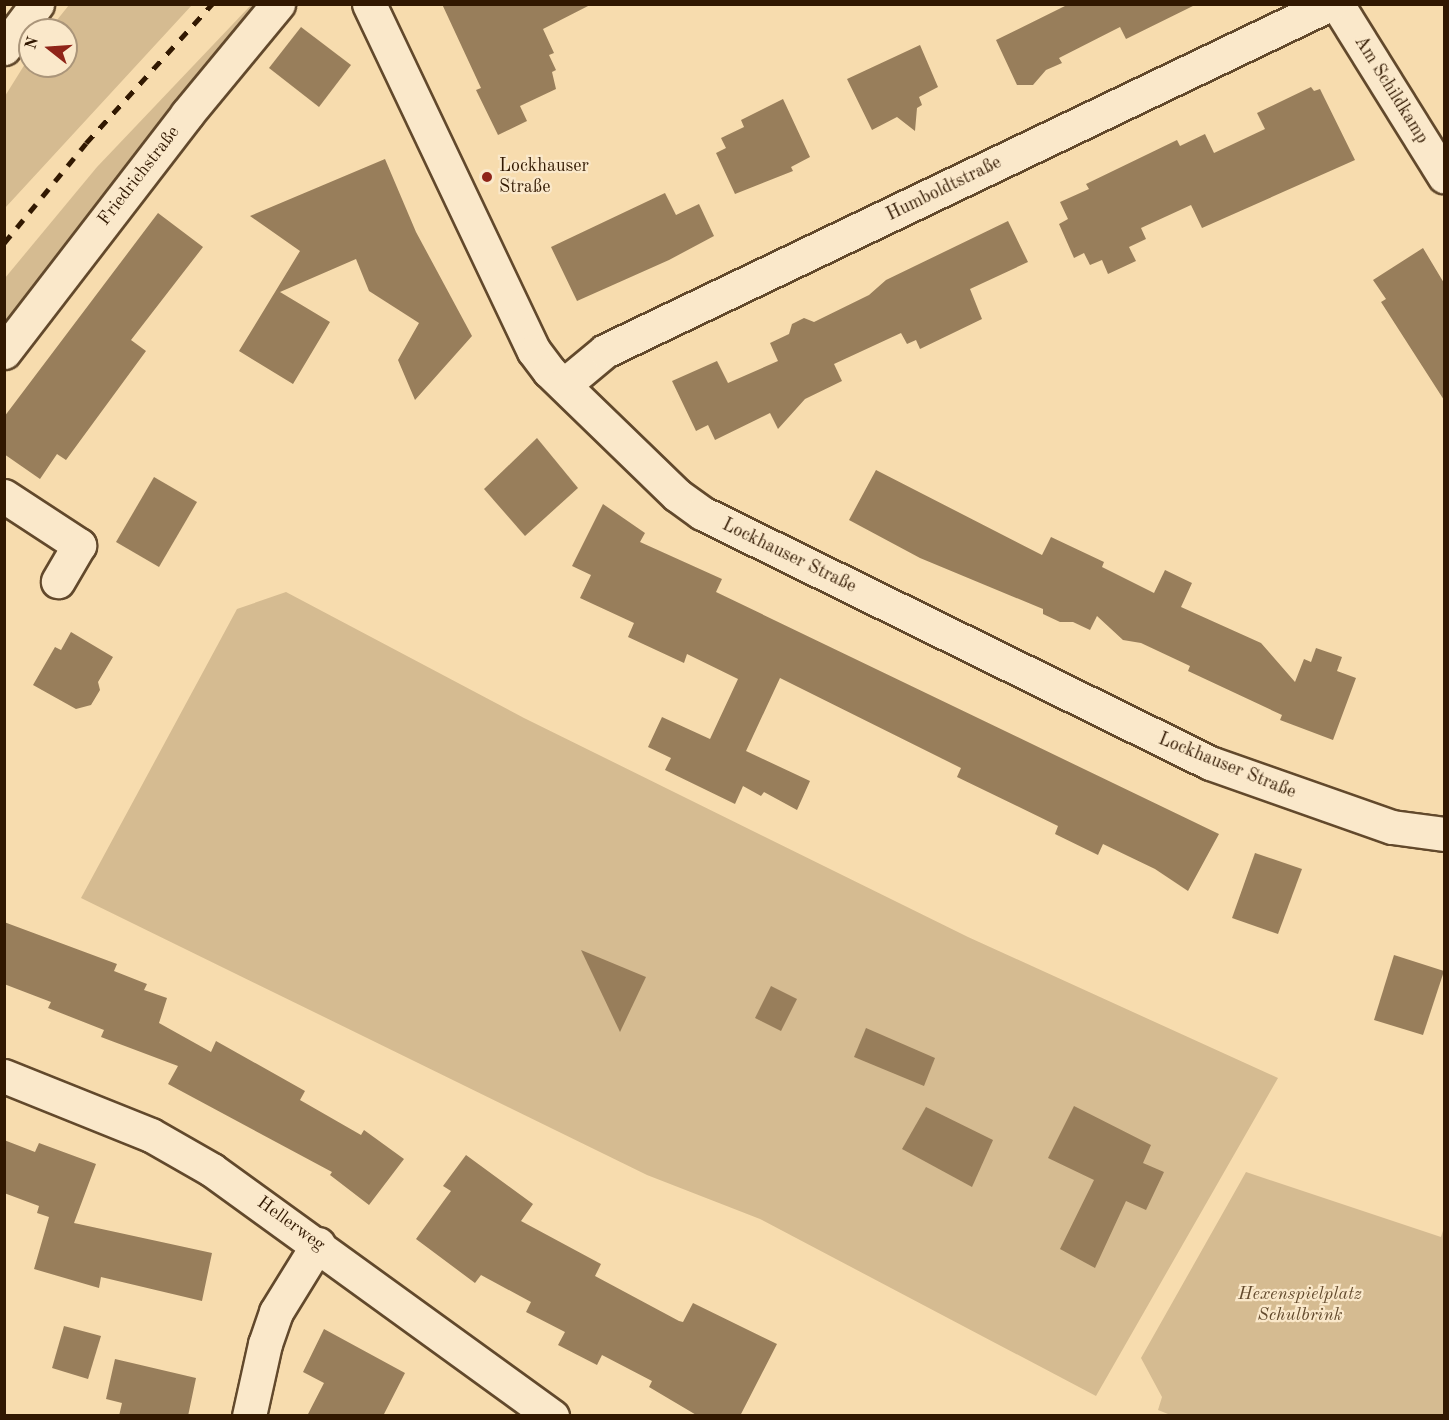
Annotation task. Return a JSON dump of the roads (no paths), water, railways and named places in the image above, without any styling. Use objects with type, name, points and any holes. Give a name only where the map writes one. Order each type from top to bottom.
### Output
[{"type":"street","points":[[4,48],[37,4]]},
{"type":"street","name":"Friedrichstraße","points":[[4,352],[187,114],[278,4]]},
{"type":"street","name":"Lockhauser Straße","points":[[369,4],[534,351],[564,385],[677,495],[702,513],[1210,763],[1382,824],[1444,834]]},
{"type":"street","name":"Humboldtstraße","points":[[564,385],[605,351],[1330,4]]},
{"type":"street","name":"Am Schildkamp","points":[[1336,4],[1444,176]]},
{"type":"street","points":[[4,496],[79,545],[58,582]]},
{"type":"street","name":"Hellerweg","points":[[4,1076],[151,1135],[212,1170],[318,1244],[552,1416]]},
{"type":"street","points":[[249,1416],[265,1344],[276,1312],[318,1244]]},
{"type":"railway","points":[[4,243],[86,143],[212,4]]},
{"type":"place","name":"Lockhauser Straße","points":[[487,177]]},
{"type":"park label","name":"Hexenspielplatz Schulbrink","points":[[1300,1305]]}]
